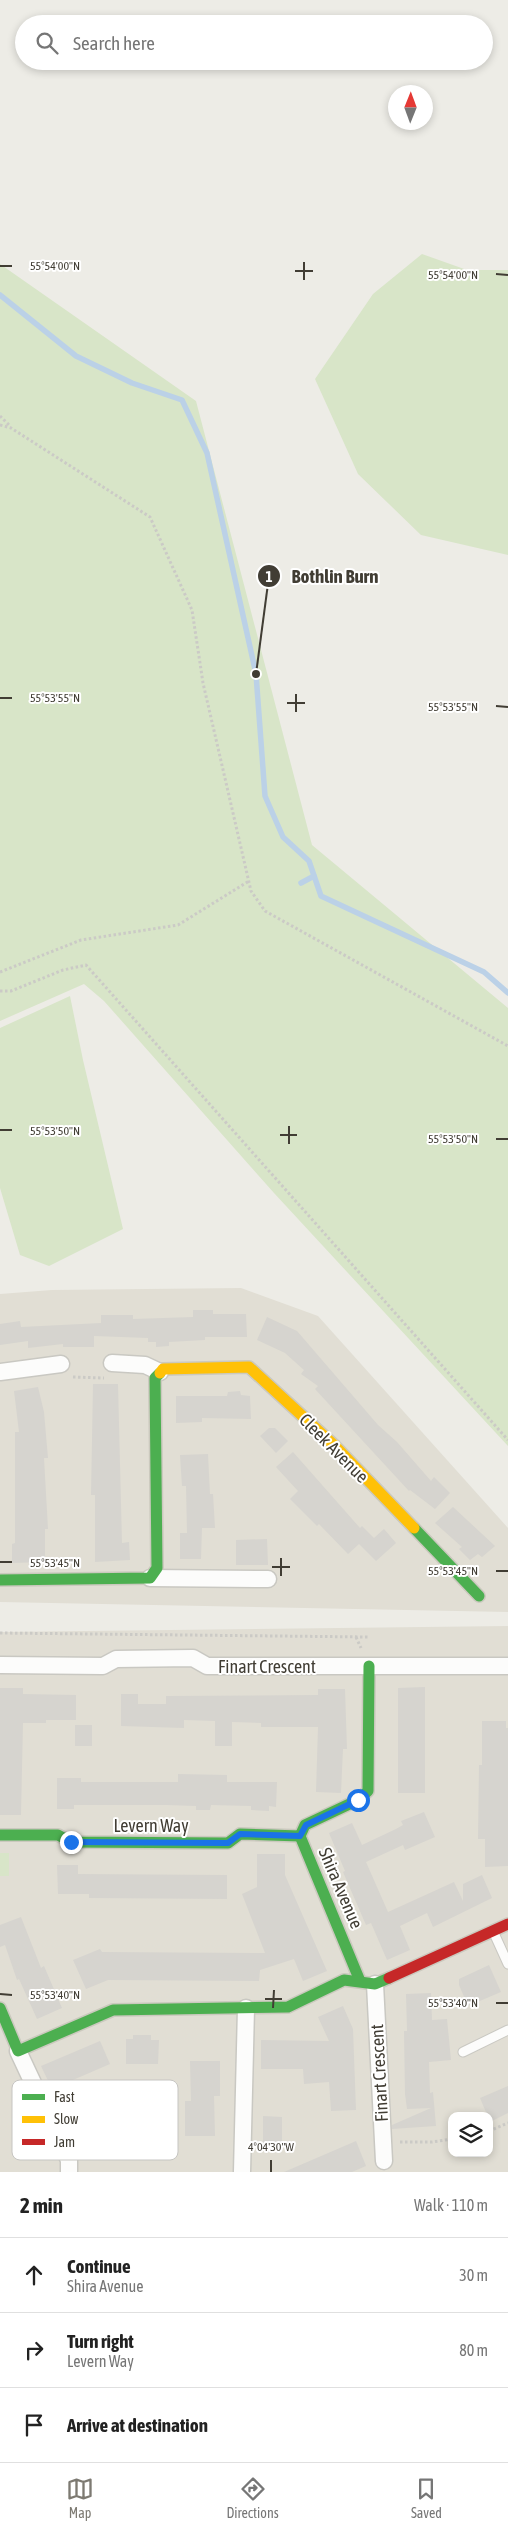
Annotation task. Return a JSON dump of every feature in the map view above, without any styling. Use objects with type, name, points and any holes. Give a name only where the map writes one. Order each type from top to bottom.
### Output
[{"type":"street","name":"Cleek Avenue","points":[[110,1370],[145,1365],[160,1372],[163,1369],[250,1367],[335,1446],[479,1596]]},
{"type":"street","points":[[0,1372],[65,1371]]},
{"type":"street","points":[[150,1578],[157,1568],[154,1378],[160,1372]]},
{"type":"street","points":[[0,1580],[268,1579]]},
{"type":"street","name":"Finart Crescent","points":[[0,1665],[103,1666],[116,1659],[193,1658],[207,1666],[508,1666]]},
{"type":"street","name":"Shira Avenue","points":[[367,1982],[300,1836],[306,1825],[358,1800],[368,1791],[369,1666]]},
{"type":"street","name":"Levern Way","points":[[0,1836],[58,1835],[71,1842],[228,1843],[240,1834],[300,1836]]},
{"type":"street","points":[[18,2052],[113,2010],[288,2007],[344,1980],[367,1982],[508,1924]]},
{"type":"street","name":"Finart Crescent","points":[[367,1982],[385,2168]]},
{"type":"street","points":[[0,2008],[31,2080]]},
{"type":"street","points":[[242,2172],[246,2008]]},
{"type":"lane","points":[[493,1931],[508,1964]]},
{"type":"lane","points":[[463,2052],[508,2030]]},
{"type":"path","points":[[0,416],[11,428],[150,517],[192,610],[203,683],[251,891],[265,911],[508,1046]]},
{"type":"path","points":[[0,425],[11,428]]},
{"type":"path","points":[[0,972],[81,940],[178,925],[249,881]]},
{"type":"path","points":[[0,991],[11,991],[63,970],[86,965],[508,1440]]},
{"type":"path","points":[[65,1371],[110,1370]]},
{"type":"path","points":[[0,1632],[369,1637]]},
{"type":"path","points":[[493,2129],[508,2123]]},
{"type":"path","points":[[383,2142],[432,2142],[448,2140]]},
{"type":"shaded area","points":[[241,1288],[318,1316],[508,1528],[508,1612],[0,1602],[0,1294],[52,1290]]},
{"type":"shaded area","points":[[508,1626],[508,2172],[0,2172],[0,1632]]},
{"type":"green space","points":[[422,254],[467,270],[508,270],[508,555],[421,535],[358,474],[315,379],[373,294]]},
{"type":"green space","points":[[0,264],[196,401],[312,845],[508,1008],[508,1446],[274,1193],[104,1001],[84,984],[0,1021]]},
{"type":"green space","points":[[70,996],[83,1060],[123,1229],[49,1266],[20,1255],[0,1188],[0,1028]]},
{"type":"green space","points":[[0,1853],[9,1853],[9,1876],[0,1876]]},
{"type":"building","points":[[193,1310],[213,1310],[213,1314],[246,1314],[247,1337],[205,1337],[205,1340],[169,1342],[169,1346],[156,1347],[156,1342],[148,1342],[148,1338],[94,1336],[94,1347],[63,1347],[63,1344],[28,1348],[28,1341],[0,1345],[0,1324],[20,1321],[21,1327],[101,1323],[101,1315],[133,1315],[133,1319],[193,1317]]},
{"type":"building","points":[[267,1317],[297,1331],[378,1425],[397,1442],[431,1481],[434,1477],[450,1493],[435,1509],[409,1491],[315,1389],[318,1386],[301,1374],[304,1370],[285,1353],[257,1340]]},
{"type":"building","points":[[93,1384],[118,1384],[122,1543],[129,1542],[130,1560],[95,1562],[95,1495],[91,1495]]},
{"type":"building","points":[[38,1387],[44,1412],[48,1458],[44,1458],[48,1529],[45,1529],[45,1562],[12,1563],[12,1544],[15,1543],[15,1432],[19,1432],[14,1391]]},
{"type":"building","points":[[240,1391],[241,1395],[250,1396],[251,1419],[202,1418],[202,1422],[176,1423],[176,1396],[227,1396],[228,1392]]},
{"type":"building","points":[[269,1428],[275,1428],[288,1441],[276,1453],[260,1436]]},
{"type":"building","points":[[293,1452],[360,1528],[362,1526],[374,1538],[384,1529],[396,1543],[376,1561],[359,1544],[348,1554],[319,1524],[317,1526],[290,1499],[298,1491],[276,1467]]},
{"type":"building","points":[[208,1454],[210,1494],[213,1494],[215,1528],[202,1528],[201,1559],[180,1559],[180,1533],[187,1533],[186,1486],[182,1486],[180,1455]]},
{"type":"building","points":[[453,1507],[495,1546],[482,1557],[478,1554],[470,1560],[459,1549],[462,1547],[435,1523]]},
{"type":"building","points":[[267,1539],[268,1565],[236,1565],[236,1540]]},
{"type":"building","points":[[425,1687],[425,1793],[398,1793],[398,1688]]},
{"type":"building","points":[[0,1688],[23,1688],[23,1694],[76,1695],[76,1720],[46,1720],[46,1723],[23,1723],[21,1815],[0,1815]]},
{"type":"building","points":[[318,1689],[345,1689],[347,1749],[343,1749],[341,1793],[316,1792],[318,1727],[261,1727],[261,1723],[232,1722],[232,1746],[215,1746],[215,1721],[184,1720],[184,1728],[121,1726],[121,1694],[138,1694],[138,1704],[166,1704],[166,1696],[318,1695]]},
{"type":"building","points":[[482,1721],[506,1721],[506,1728],[508,1728],[508,1866],[485,1867],[485,1839],[478,1839],[479,1765],[482,1765]]},
{"type":"building","points":[[75,1725],[92,1725],[92,1746],[75,1746]]},
{"type":"building","points":[[178,1774],[227,1775],[227,1782],[277,1782],[276,1807],[269,1806],[269,1811],[251,1810],[251,1806],[211,1805],[210,1810],[196,1810],[196,1806],[167,1805],[74,1805],[74,1809],[57,1809],[57,1778],[81,1778],[81,1782],[178,1782]]},
{"type":"building","points":[[424,1812],[435,1837],[405,1850],[403,1845],[366,1862],[388,1912],[454,1882],[463,1901],[463,1884],[482,1875],[492,1898],[433,1927],[427,1913],[400,1926],[410,1950],[387,1960],[371,1923],[366,1925],[343,1872],[345,1871],[329,1833],[352,1823],[362,1845],[403,1825],[401,1821]]},
{"type":"building","points":[[257,1854],[285,1854],[285,1875],[327,1971],[303,1981],[294,1959],[260,1970],[259,1981],[108,1980],[86,1989],[73,1960],[100,1949],[102,1952],[265,1953],[242,1894],[257,1887]]},
{"type":"building","points":[[57,1865],[78,1865],[78,1874],[227,1875],[227,1899],[89,1898],[89,1894],[58,1894]]},
{"type":"building","points":[[21,1917],[41,1968],[44,1966],[62,2008],[37,2019],[19,1979],[17,1980],[5,1945],[0,1947],[0,1925]]},
{"type":"building","points":[[489,1965],[501,1992],[468,2006],[459,1985],[459,1979]]},
{"type":"building","points":[[431,1993],[432,2020],[447,2019],[451,2060],[429,2062],[430,2093],[433,2092],[436,2126],[392,2129],[392,2125],[431,2108],[407,2109],[404,2031],[407,2031],[406,1994]]},
{"type":"building","points":[[343,2006],[353,2029],[356,2110],[331,2111],[329,2082],[304,2084],[303,2069],[261,2069],[261,2040],[329,2041],[318,2017]]},
{"type":"building","points":[[133,2035],[151,2035],[151,2040],[159,2040],[158,2064],[126,2064],[126,2039],[133,2039]]},
{"type":"building","points":[[100,2041],[110,2064],[73,2080],[48,2080],[41,2066]]},
{"type":"building","points":[[190,2061],[220,2061],[220,2096],[214,2096],[215,2136],[185,2136],[185,2101],[191,2101]]},
{"type":"building","points":[[508,2086],[508,2113],[493,2120],[493,2112],[486,2112],[480,2098]]},
{"type":"building","points":[[263,2116],[282,2117],[282,2143],[263,2143]]},
{"type":"building","points":[[356,2141],[366,2166],[352,2172],[284,2172]]},
{"type":"waterway","points":[[0,295],[76,356],[132,383],[182,400],[207,453],[256,674],[265,796],[283,837],[309,861],[321,896],[484,972],[508,993]]},
{"type":"waterway","points":[[301,883],[314,876]]},
{"type":"traffic: fast","points":[[0,1580],[150,1578],[157,1568],[155,1378],[160,1373]]},
{"type":"traffic: fast","points":[[414,1528],[479,1596]]},
{"type":"traffic: fast","points":[[360,1981],[300,1836],[305,1825],[358,1800],[368,1791],[369,1666]]},
{"type":"traffic: fast","points":[[0,1835],[58,1835],[71,1842],[228,1843],[240,1834],[300,1836]]},
{"type":"traffic: fast","points":[[0,2008],[18,2051],[113,2010],[288,2007],[344,1980],[375,1984],[389,1978]]},
{"type":"traffic: slow","points":[[160,1373],[163,1369],[249,1367],[335,1446],[414,1528]]},
{"type":"traffic: jam","points":[[389,1978],[508,1924]]},
{"type":"place","name":"Bothlin Burn","points":[[256,674]]},
{"type":"route","points":[[71,1842],[228,1843],[240,1834],[300,1836],[306,1825],[358,1800]]}]
